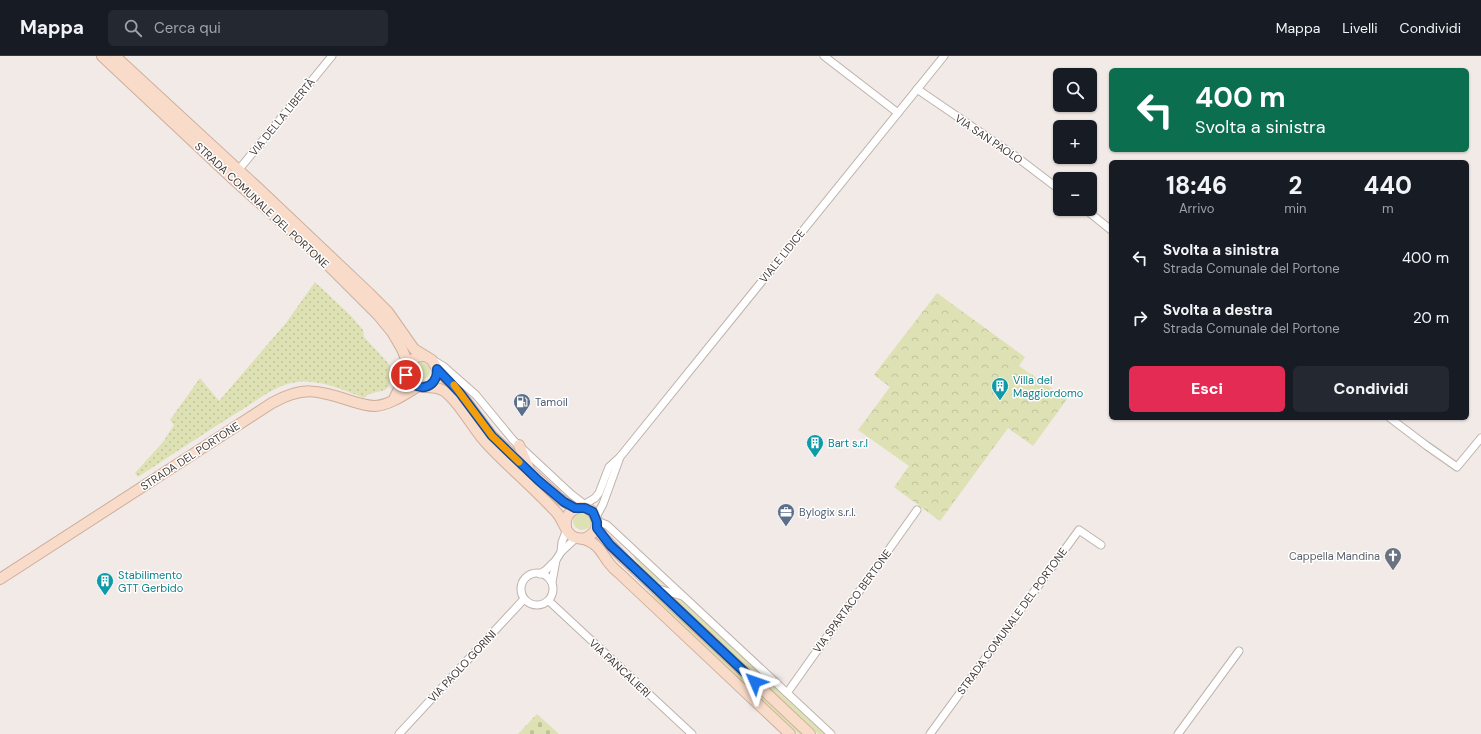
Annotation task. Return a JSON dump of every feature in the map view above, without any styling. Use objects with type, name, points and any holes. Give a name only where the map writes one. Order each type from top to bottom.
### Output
[{"type":"street","name":"STRADA COMUNALE DEL PORTONE","points":[[102,56],[388,312],[414,349],[431,362],[460,393],[485,427],[509,452],[560,499],[589,509],[597,522],[602,536],[610,545],[810,734]]},
{"type":"street","name":"STRADA COMUNALE DEL PORTONE","points":[[115,56],[378,315],[392,332],[402,349],[408,364]]},
{"type":"street","name":"VIA DELLA LIBERTÀ","points":[[235,174],[332,56]]},
{"type":"street","name":"VIALE LIDICE","points":[[580,506],[595,498],[599,493],[609,467],[620,457],[944,56]]},
{"type":"street","points":[[825,57],[898,113]]},
{"type":"street","name":"VIA SAN PAOLO","points":[[917,89],[1018,158],[1053,185]]},
{"type":"street","points":[[1093,216],[1109,228]]},
{"type":"street","points":[[394,399],[406,375],[408,364],[413,358],[431,362],[437,376],[428,386]]},
{"type":"street","name":"STRADA COMUNALE DEL PORTONE","points":[[431,362],[443,366],[476,395],[519,444],[571,494],[580,506]]},
{"type":"street","points":[[406,375],[411,383],[417,387]]},
{"type":"street","points":[[394,399],[417,387],[428,386],[444,390],[449,394],[489,447],[558,514],[570,535],[596,545],[610,564],[620,574],[790,734]]},
{"type":"street","name":"STRADA DEL PORTONE","points":[[0,579],[272,403],[287,395],[303,391],[319,392],[368,406],[383,404],[394,399]]},
{"type":"street","points":[[1393,420],[1457,466],[1481,438]]},
{"type":"street","points":[[519,444],[530,472]]},
{"type":"street","name":"STRADA COMUNALE DEL PORTONE","points":[[509,452],[545,469]]},
{"type":"street","name":"VIALE LIDICE","points":[[597,522],[620,457]]},
{"type":"street","points":[[561,552],[567,515],[580,506]]},
{"type":"street","name":"VIA SPARTACO BERTONE","points":[[787,692],[917,510]]},
{"type":"street","name":"STRADA COMUNALE DEL PORTONE","points":[[597,522],[608,525],[831,734]]},
{"type":"street","points":[[540,574],[556,560],[561,552],[580,538],[592,535],[597,522]]},
{"type":"street","name":"STRADA COMUNALE DEL PORTONE","points":[[930,734],[1079,530],[1101,545]]},
{"type":"street","points":[[552,582],[545,575],[534,574],[528,576],[522,583],[521,588],[524,599],[530,604],[538,606],[549,601],[553,592],[552,582],[556,560]]},
{"type":"street","name":"STRADA COMUNALE DEL PORTONE","points":[[654,587],[684,597]]},
{"type":"street","name":"VIA PAOLO GORINI","points":[[399,734],[524,599]]},
{"type":"street","name":"VIA PANCALIERI","points":[[549,601],[692,734]]},
{"type":"street","points":[[1178,734],[1239,651]]},
{"type":"green space","points":[[315,282],[350,315],[363,330],[364,337],[389,364],[391,370],[389,386],[385,390],[369,394],[364,398],[331,386],[314,382],[305,381],[290,383],[275,389],[262,397],[138,477],[135,473],[163,442],[174,425],[170,420],[200,378],[219,401],[286,323]]},
{"type":"green space","points":[[937,293],[1025,357],[1019,366],[1067,399],[1033,446],[1008,428],[940,521],[894,487],[909,466],[858,430],[890,387],[874,375]]},
{"type":"green space","points":[[417,362],[425,362],[430,367],[428,378],[425,380],[417,380],[412,375],[412,367]]},
{"type":"green space","points":[[578,512],[586,512],[591,517],[589,528],[586,530],[578,530],[573,525],[573,517]]},
{"type":"green space","points":[[636,556],[668,587],[652,579],[634,558]]},
{"type":"green space","points":[[617,563],[646,590],[676,613],[806,734],[799,734],[790,727],[616,565]]},
{"type":"green space","points":[[671,597],[688,604],[827,734],[818,734]]},
{"type":"green space","points":[[537,714],[559,734],[518,734]]},
{"type":"waterway","points":[[1425,440],[1441,451]]},
{"type":"slow traffic","points":[[454,385],[492,436],[519,462]]},
{"type":"place","name":"Villa del Maggiordomo","points":[[1000,401]]},
{"type":"place","name":"Tamoil","points":[[522,417]]},
{"type":"place","name":"Bart s.r.l","points":[[815,458]]},
{"type":"place","name":"Bylogix s.r.l.","points":[[786,527]]},
{"type":"place","name":"Cappella Mandina","points":[[1393,571]]},
{"type":"place","name":"Stabilimento GTT Gerbido","points":[[105,596]]},
{"type":"route","points":[[406,375],[411,383],[417,387],[423,387],[428,386],[435,380],[437,376],[437,369],[460,393],[492,436],[502,446],[564,502],[575,508],[585,508],[593,512],[596,517],[597,528],[610,545],[755,682]]}]
